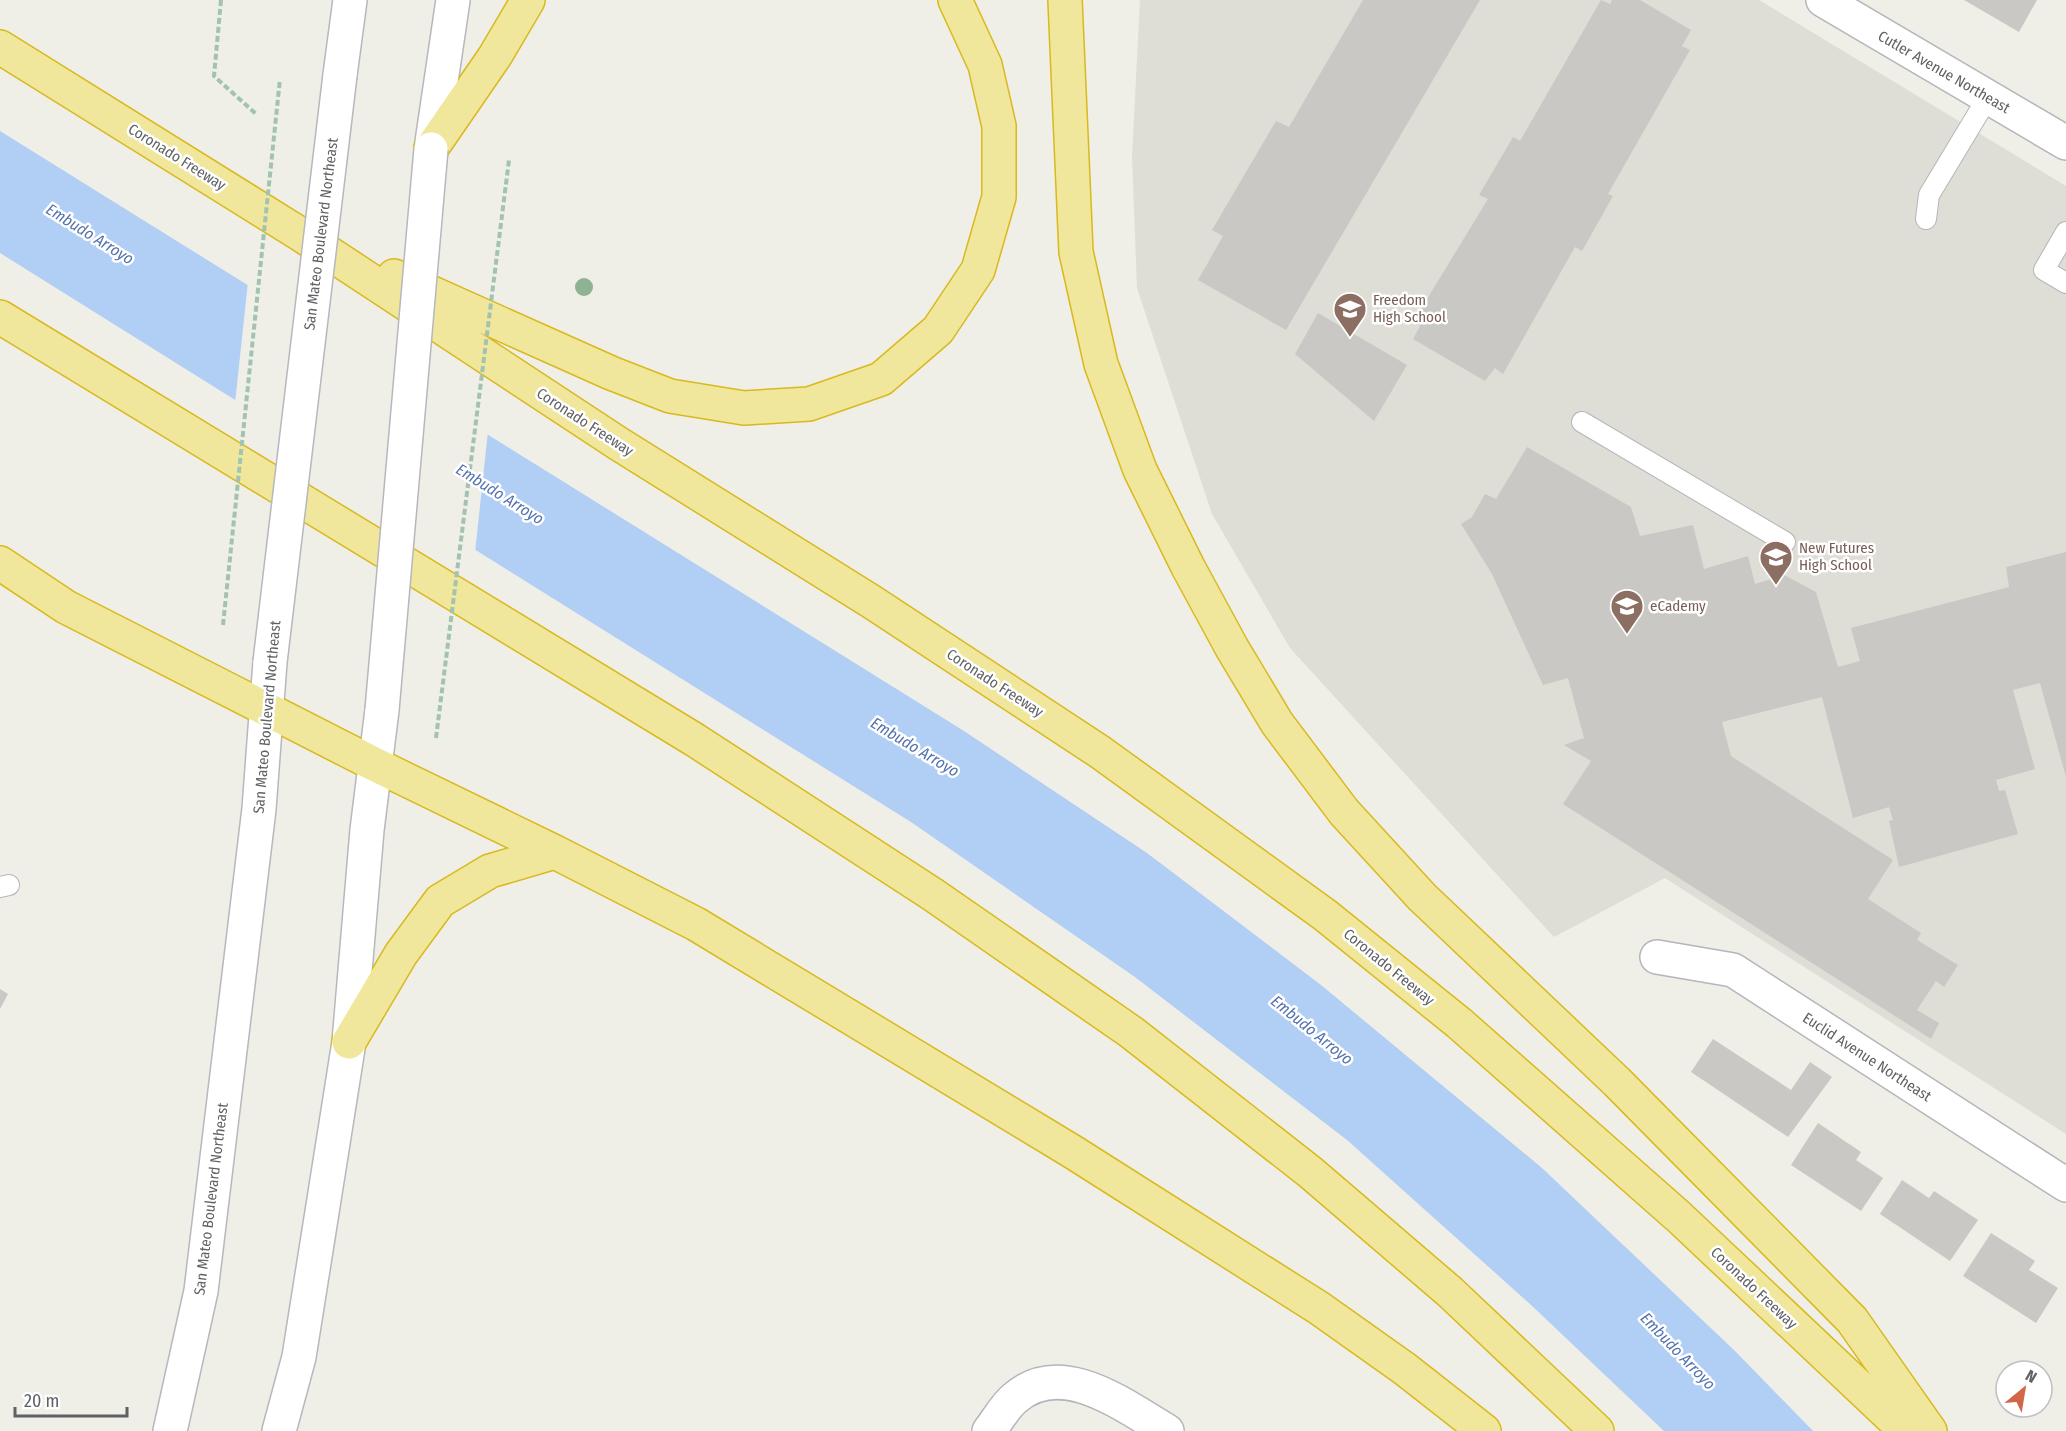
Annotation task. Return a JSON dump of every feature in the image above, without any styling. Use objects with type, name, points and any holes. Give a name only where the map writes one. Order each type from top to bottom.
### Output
[{"type":"highway","points":[[431,149],[495,56],[528,0]]},
{"type":"highway","points":[[300,234],[611,373],[670,396],[744,408],[809,404],[881,379],[938,330],[978,270],[999,197],[999,126],[988,75],[955,0]]},
{"type":"highway","points":[[1065,0],[1076,252],[1101,364],[1140,470],[1188,567],[1243,667],[1277,723],[1344,812],[1422,897],[1617,1082],[1852,1320],[1930,1431]]},
{"type":"highway","name":"Coronado Freeway","points":[[0,47],[300,234],[619,444],[872,602],[1090,746],[1325,915],[1459,1023],[1679,1217],[1906,1431]]},
{"type":"highway","points":[[0,317],[695,740],[932,894],[1112,1019],[1310,1172],[1450,1292],[1597,1431]]},
{"type":"highway","points":[[0,563],[66,607],[265,710],[696,924],[1073,1152],[1318,1308],[1405,1369],[1484,1431]]},
{"type":"highway","points":[[349,1042],[401,954],[440,901],[490,871],[555,852]]},
{"type":"main road","name":"San Mateo Boulevard Northeast","points":[[170,1431],[201,1291],[259,809],[270,662],[350,0]]},
{"type":"main road","points":[[279,1431],[299,1357],[349,1042],[367,830],[382,710],[431,149],[453,0]]},
{"type":"main road","name":"Cutler Avenue Northeast","points":[[1835,3],[2066,143]]},
{"type":"main road","name":"Euclid Avenue Northeast","points":[[1657,957],[1733,970],[2066,1185]]},
{"type":"main road","points":[[989,1431],[1015,1398],[1046,1381],[1093,1388],[1167,1431]]},
{"type":"lane","points":[[1926,219],[1929,195],[1988,97]]},
{"type":"lane","points":[[2066,232],[2044,270],[2066,283]]},
{"type":"lane","points":[[1582,422],[1785,542]]},
{"type":"path","points":[[221,0],[214,76],[256,114]]},
{"type":"path","points":[[223,625],[280,79]]},
{"type":"path","points":[[436,738],[509,160]]},
{"type":"shaded area","name":"New Futures High School","points":[[1140,0],[1759,0],[2066,186],[2066,1134],[1665,878],[1554,937],[1290,648],[1212,514],[1137,288],[1132,156]]},
{"type":"water","name":"Embudo Arroyo","points":[[0,131],[964,731],[1147,853],[1321,985],[1542,1168],[1735,1351],[1813,1431],[1664,1431],[1530,1304],[1347,1140],[1135,977],[911,822],[0,253]]},
{"type":"pier","points":[[248,282],[488,431],[475,553],[235,403]]},
{"type":"building","points":[[1363,0],[1480,0],[1286,330],[1198,280],[1223,236],[1212,230],[1276,121],[1289,127]]},
{"type":"building","points":[[1601,0],[1610,4],[1612,0],[1640,0],[1691,30],[1682,46],[1690,50],[1608,194],[1613,196],[1582,251],[1575,247],[1503,374],[1495,368],[1485,381],[1413,339],[1420,326],[1413,322],[1488,199],[1479,195],[1513,137],[1520,141]]},
{"type":"building","points":[[1964,0],[2037,0],[2019,32]]},
{"type":"building","points":[[1318,313],[1407,365],[1374,421],[1295,354]]},
{"type":"building","points":[[1527,447],[1631,507],[1640,536],[1693,525],[1704,569],[1748,556],[1755,584],[1784,575],[1816,592],[1838,667],[1860,661],[1851,628],[2009,587],[2006,567],[2066,552],[2066,777],[2040,683],[2013,690],[2035,769],[1996,780],[1999,791],[2005,790],[2018,834],[1899,867],[1889,821],[1893,820],[1889,807],[1853,818],[1822,697],[1722,722],[1731,756],[1893,860],[1868,899],[1921,933],[1917,940],[1958,965],[1944,987],[1936,981],[1917,1010],[1939,1023],[1931,1039],[1563,804],[1591,761],[1564,745],[1584,738],[1568,678],[1543,685],[1492,574],[1461,524],[1472,517],[1485,494],[1496,499]]},
{"type":"building","points":[[0,989],[8,994],[0,1009]]},
{"type":"building","points":[[1713,1039],[1791,1090],[1810,1062],[1832,1077],[1788,1137],[1691,1072]]},
{"type":"building","points":[[1818,1123],[1861,1152],[1856,1160],[1883,1178],[1861,1211],[1791,1165]]},
{"type":"building","points":[[1902,1180],[1929,1198],[1934,1191],[1978,1220],[1950,1261],[1880,1214]]},
{"type":"building","points":[[1991,1233],[2035,1261],[2029,1270],[2058,1288],[2036,1323],[1963,1276]]},
{"type":"place","name":"Freedom High School","points":[[1350,338]]},
{"type":"place","name":"New Futures High School","points":[[1776,586]]},
{"type":"place","name":"eCademy","points":[[1627,635]]}]
